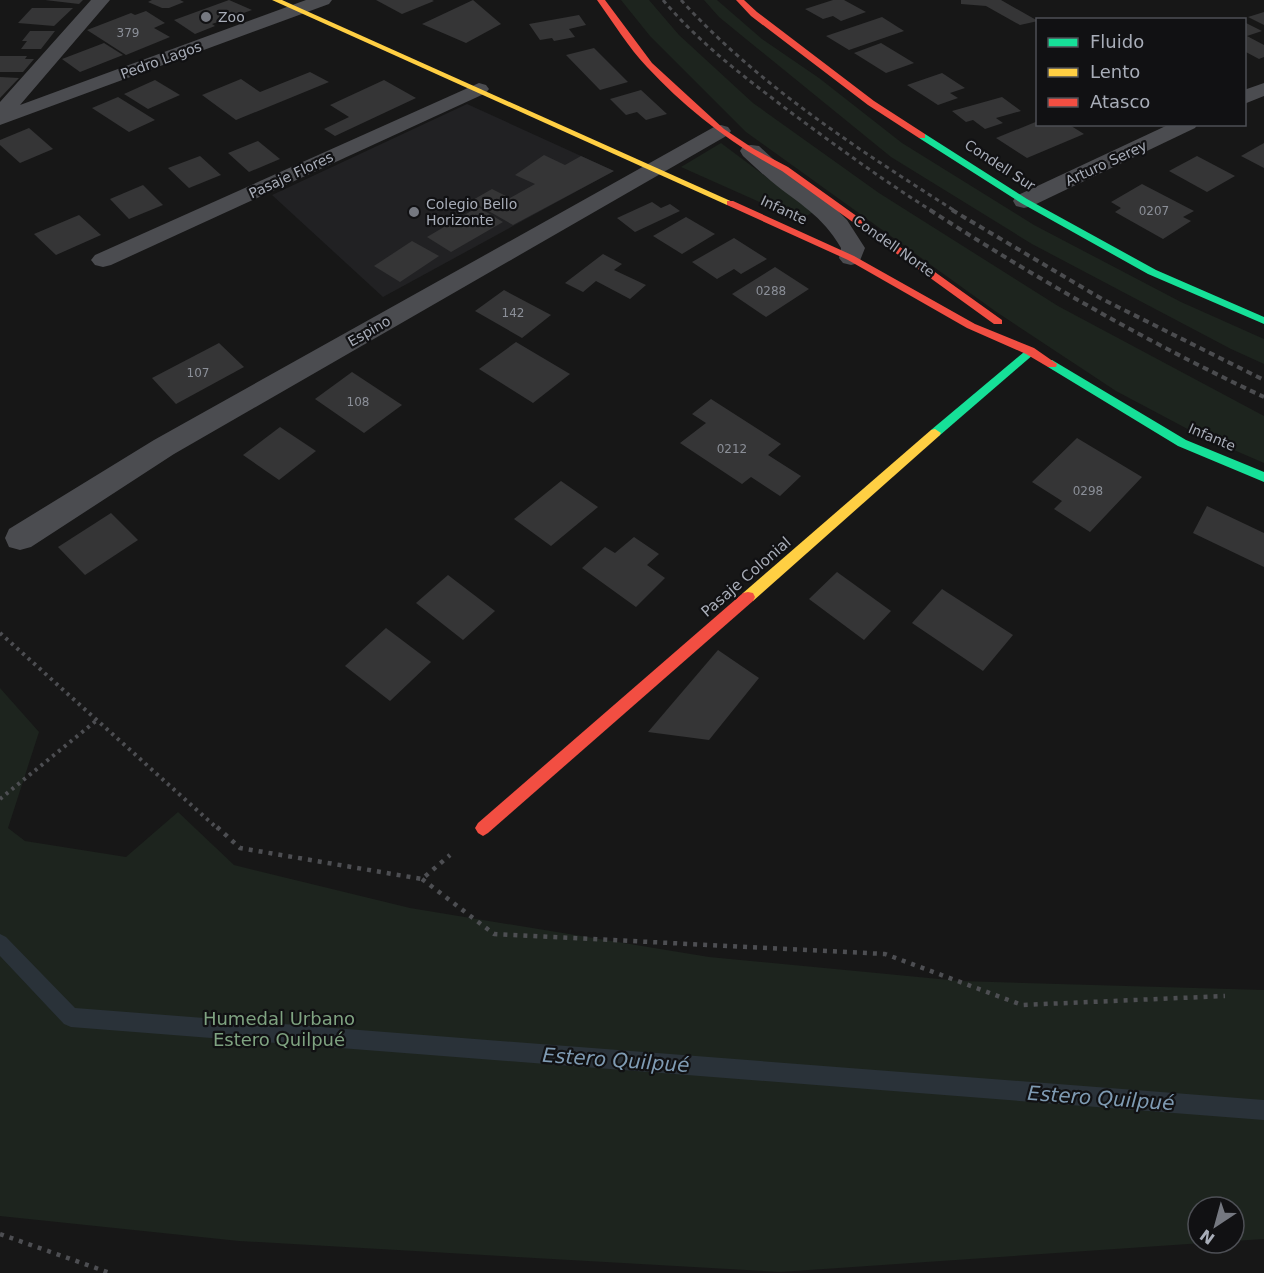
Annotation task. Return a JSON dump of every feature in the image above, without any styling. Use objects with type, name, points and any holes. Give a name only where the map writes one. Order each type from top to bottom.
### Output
[{"type":"street","points":[[0,115],[101,0]]},
{"type":"street","name":"Infante","points":[[276,0],[479,89],[851,258],[971,326],[1030,351],[1182,443],[1264,477]]},
{"type":"street","name":"Pedro Lagos","points":[[0,120],[323,0]]},
{"type":"street","name":"Condell Norte","points":[[601,0],[649,65],[721,131],[751,151],[785,169],[986,311],[1030,351]]},
{"type":"street","name":"Condell Sur","points":[[741,0],[754,14],[871,103],[1024,201],[1152,272],[1264,321]]},
{"type":"street","name":"Pasaje Flores","points":[[103,260],[479,89]]},
{"type":"street","points":[[1246,98],[1264,89]]},
{"type":"street","name":"Arturo Serey","points":[[1024,201],[1184,126]]},
{"type":"street","name":"Espino","points":[[20,538],[164,447],[721,131]]},
{"type":"street","name":"Condell Norte","points":[[751,151],[778,176],[820,206],[839,225],[853,248],[851,258]]},
{"type":"street","name":"Pasaje Colonial","points":[[483,828],[1030,351]]},
{"type":"path","points":[[0,633],[240,848],[422,879],[494,934],[885,954],[1022,1005],[1225,996]]},
{"type":"path","points":[[0,799],[97,720]]},
{"type":"path","points":[[422,879],[483,828]]},
{"type":"path","points":[[0,1234],[110,1273]]},
{"type":"shaded area","name":"Colegio Bello Horizonte","points":[[467,104],[614,171],[383,297],[272,195]]},
{"type":"green space","points":[[621,0],[649,0],[679,35],[753,103],[879,193],[1058,306],[1264,416],[1264,463],[1197,434],[1116,391],[995,311],[746,132],[650,36]]},
{"type":"green space","points":[[704,0],[717,0],[762,39],[819,78],[902,143],[1034,225],[1181,302],[1264,339],[1264,364],[1231,349],[1032,244],[891,157],[719,17]]},
{"type":"green space","points":[[721,143],[813,212],[800,220],[681,167]]},
{"type":"green space","name":"Humedal Urbano Estero Quilpué","points":[[0,688],[39,732],[8,828],[25,841],[126,857],[178,812],[234,865],[410,908],[709,957],[960,981],[1264,990],[1264,1239],[1246,1240],[1246,1195],[1186,1195],[1186,1244],[780,1272],[239,1241],[0,1216]]},
{"type":"building","points":[[45,0],[83,0],[79,4]]},
{"type":"building","points":[[152,0],[184,2],[169,8],[162,8],[148,2]]},
{"type":"building","name":"Zoo","points":[[229,0],[252,10],[212,24],[215,26],[195,34],[174,20]]},
{"type":"building","points":[[376,0],[432,0],[434,1],[402,14]]},
{"type":"building","points":[[473,0],[501,24],[466,43],[422,24]]},
{"type":"building","points":[[833,0],[844,0],[866,12],[841,21],[833,16],[823,19],[805,9]]},
{"type":"building","points":[[961,0],[1001,0],[1036,21],[1020,25],[986,6],[961,4]]},
{"type":"building","points":[[32,8],[73,8],[54,26],[18,23]]},
{"type":"building","points":[[146,11],[165,23],[154,28],[170,37],[126,55],[87,30],[131,13],[135,15]]},
{"type":"building","points":[[1264,12],[1264,25],[1248,17]]},
{"type":"building","points":[[579,15],[586,25],[569,29],[575,37],[554,41],[552,38],[540,40],[529,24]]},
{"type":"building","points":[[882,17],[904,31],[849,50],[826,36]]},
{"type":"building","points":[[1246,23],[1262,31],[1247,36],[1264,45],[1264,57],[1259,59],[1246,52]]},
{"type":"building","points":[[30,31],[55,31],[41,49],[21,49],[27,41],[22,41]]},
{"type":"building","points":[[104,43],[123,55],[80,72],[62,59]]},
{"type":"building","points":[[881,43],[914,63],[886,73],[854,53]]},
{"type":"building","points":[[594,48],[628,82],[600,90],[566,55]]},
{"type":"building","points":[[0,56],[27,56],[25,59],[34,59],[23,72],[0,72]]},
{"type":"building","points":[[310,72],[329,82],[236,120],[202,95],[241,79],[260,92]]},
{"type":"building","points":[[942,73],[965,88],[950,93],[958,98],[938,105],[907,85]]},
{"type":"building","points":[[0,77],[19,78],[0,98]]},
{"type":"building","points":[[155,80],[180,95],[148,109],[124,94]]},
{"type":"building","points":[[384,80],[416,98],[335,136],[324,129],[349,117],[330,105]]},
{"type":"building","points":[[641,90],[667,114],[646,120],[637,112],[626,115],[610,99]]},
{"type":"building","points":[[118,97],[155,120],[129,132],[92,108]]},
{"type":"building","points":[[1002,97],[1021,111],[996,118],[1003,123],[985,129],[973,120],[966,122],[952,111]]},
{"type":"building","points":[[1036,122],[1036,126],[1071,126],[1084,134],[1027,158],[996,138]]},
{"type":"building","points":[[29,128],[53,149],[20,163],[0,145],[0,140]]},
{"type":"building","points":[[258,141],[280,159],[249,172],[228,153]]},
{"type":"building","points":[[1264,143],[1264,168],[1241,156]]},
{"type":"building","points":[[544,155],[565,165],[581,156],[614,171],[513,225],[471,201],[492,189],[510,198],[535,184],[515,175]]},
{"type":"building","points":[[200,156],[221,175],[189,188],[168,168]]},
{"type":"building","points":[[1197,156],[1235,176],[1207,192],[1169,171]]},
{"type":"building","points":[[1142,184],[1194,211],[1183,217],[1191,221],[1163,239],[1115,212],[1121,208],[1111,202]]},
{"type":"building","points":[[143,185],[163,205],[129,219],[110,199]]},
{"type":"building","points":[[652,202],[661,208],[670,204],[680,211],[635,232],[617,218]]},
{"type":"building","points":[[478,207],[503,222],[451,252],[427,237]]},
{"type":"building","points":[[79,215],[101,235],[56,255],[34,234]]},
{"type":"building","points":[[686,217],[715,234],[682,254],[653,236]]},
{"type":"building","points":[[734,238],[767,259],[741,274],[734,269],[717,279],[692,262]]},
{"type":"building","points":[[412,241],[439,256],[400,282],[374,266]]},
{"type":"building","points":[[603,254],[622,264],[614,270],[646,285],[630,299],[596,281],[583,292],[565,283]]},
{"type":"building","points":[[775,267],[809,289],[766,317],[732,294]]},
{"type":"building","points":[[504,290],[551,315],[522,338],[475,311]]},
{"type":"building","points":[[516,342],[570,374],[533,403],[479,369]]},
{"type":"building","points":[[219,343],[244,367],[176,404],[152,378]]},
{"type":"building","points":[[352,372],[402,405],[364,433],[315,399]]},
{"type":"building","points":[[711,399],[781,444],[768,455],[801,476],[780,496],[751,477],[742,484],[680,443],[706,423],[692,414]]},
{"type":"building","points":[[280,427],[316,451],[279,480],[243,455]]},
{"type":"building","points":[[1077,438],[1142,477],[1090,532],[1054,509],[1062,501],[1032,482]]},
{"type":"building","points":[[561,481],[598,507],[551,546],[514,519]]},
{"type":"building","points":[[1207,506],[1264,533],[1264,567],[1193,533]]},
{"type":"building","points":[[111,513],[138,540],[85,575],[58,547]]},
{"type":"building","points":[[634,537],[659,554],[647,565],[665,578],[636,607],[582,568],[605,547],[615,553]]},
{"type":"building","points":[[837,572],[891,611],[864,640],[809,599]]},
{"type":"building","points":[[448,575],[495,611],[463,640],[416,603]]},
{"type":"building","points":[[942,589],[1013,635],[983,671],[912,623]]},
{"type":"building","points":[[386,628],[431,662],[390,701],[345,666]]},
{"type":"building","points":[[718,650],[759,678],[709,740],[648,732]]},
{"type":"waterway","name":"Estero Quilpué","points":[[0,943],[71,1017],[1264,1110]]},
{"type":"railway","points":[[663,0],[709,47],[759,88],[862,164],[932,211]]},
{"type":"railway","points":[[681,0],[711,31],[776,88],[846,140],[955,211]]},
{"type":"railway","points":[[930,210],[1011,261],[1094,309],[1178,355],[1264,397]]},
{"type":"railway","points":[[952,210],[1102,299],[1264,380]]},
{"type":"traffic: fast","points":[[922,136],[1024,201],[1152,272],[1264,321]]},
{"type":"traffic: fast","points":[[935,433],[1030,351]]},
{"type":"traffic: fast","points":[[1052,364],[1182,443],[1264,477]]},
{"type":"traffic: slow","points":[[276,0],[730,203]]},
{"type":"traffic: slow","points":[[748,597],[935,433]]},
{"type":"traffic: jam","points":[[601,0],[649,65],[721,131],[751,151],[785,169],[998,322]]},
{"type":"traffic: jam","points":[[740,0],[754,14],[871,103],[922,136]]},
{"type":"traffic: jam","points":[[730,203],[851,258],[971,326],[1030,351],[1052,364]]},
{"type":"traffic: jam","points":[[483,828],[748,597]]},
{"type":"place","name":"Zoo","points":[[206,17]]},
{"type":"place","name":"Colegio Bello Horizonte","points":[[414,212]]}]
